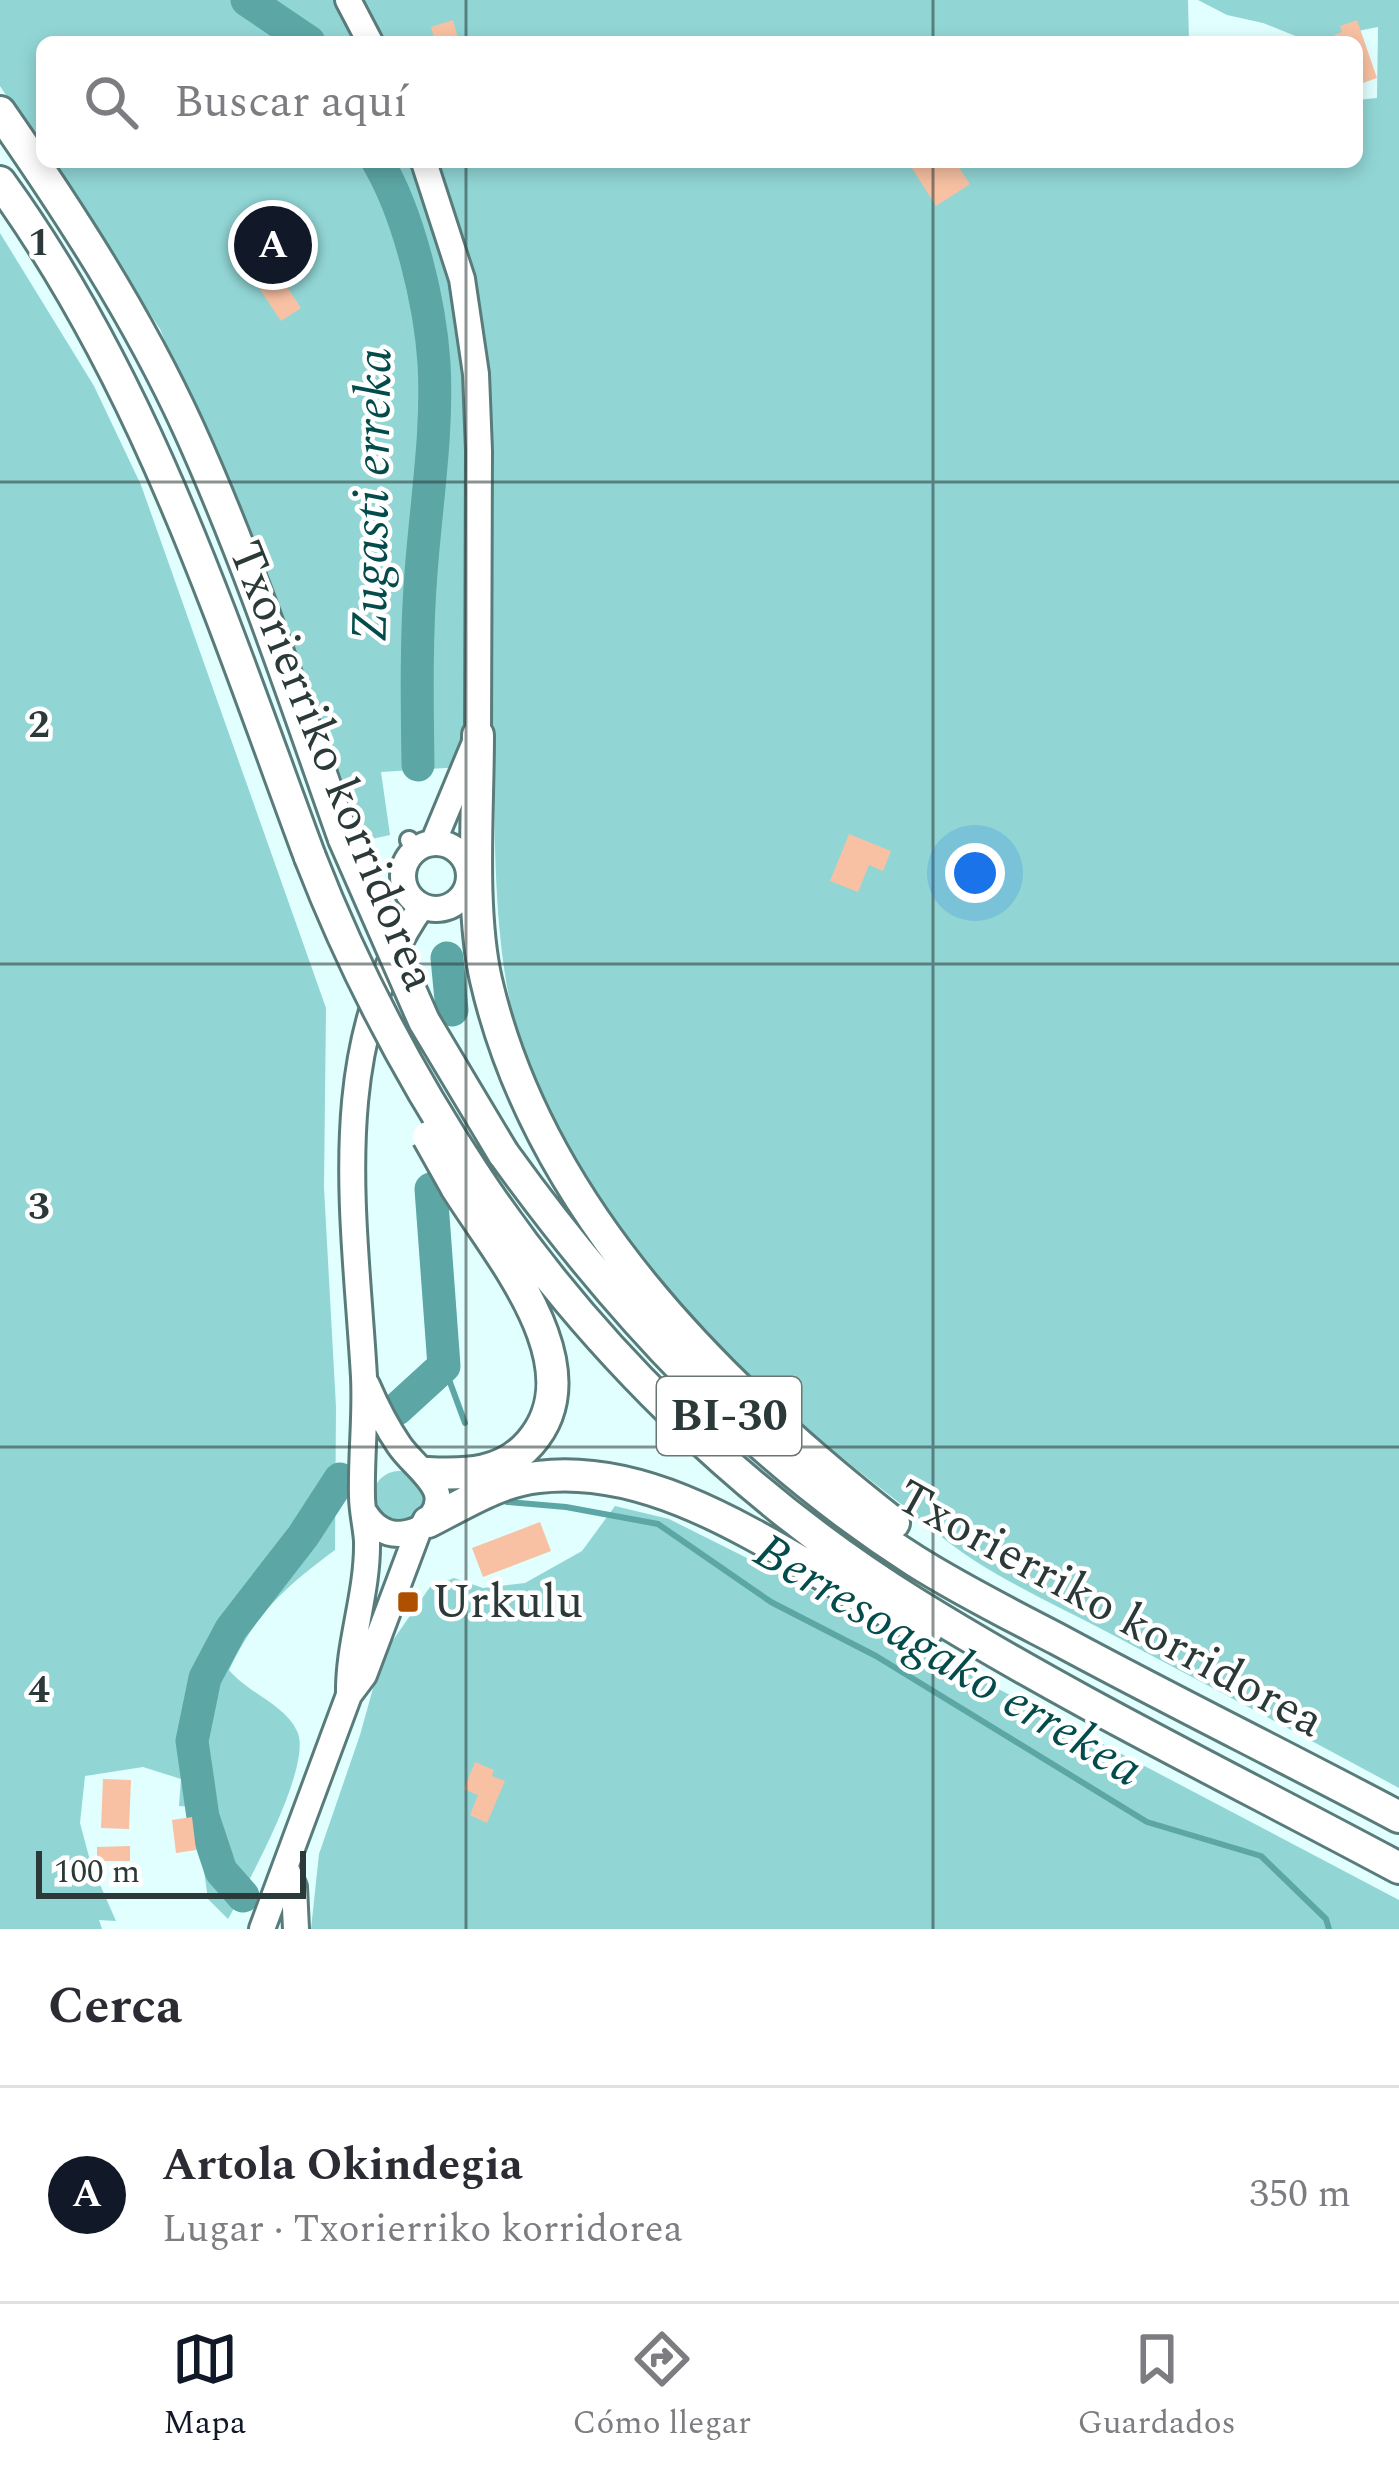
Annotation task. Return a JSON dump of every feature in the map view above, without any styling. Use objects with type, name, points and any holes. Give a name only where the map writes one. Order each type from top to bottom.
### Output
[{"type":"highway","name":"Txorierriko korridorea","points":[[0,112],[36,165]]},
{"type":"highway","name":"Txorierriko korridorea","points":[[38,168],[127,308],[186,424],[252,581],[344,839],[424,1021],[503,1153],[626,1312],[737,1424],[868,1529],[950,1583],[1399,1817]]},
{"type":"highway","name":"Txorierriko korridorea","points":[[0,182],[75,298],[150,440],[200,556],[334,918],[345,968],[383,1055],[465,1181],[615,1352],[755,1486],[913,1602],[1070,1695],[1399,1868]]},
{"type":"highway","points":[[478,735],[483,959]]},
{"type":"highway","points":[[460,899],[483,959],[512,1063],[546,1138],[640,1279],[790,1438],[1012,1616]]},
{"type":"highway","points":[[421,1468],[472,1474],[509,1461],[538,1434],[554,1386],[539,1323],[465,1181]]},
{"type":"highway","points":[[424,1526],[496,1489],[536,1477],[598,1477],[640,1486],[686,1502],[739,1529],[908,1623],[1070,1695]]},
{"type":"main road","points":[[348,0],[367,36]]},
{"type":"main road","points":[[426,168],[462,279],[476,374],[478,735],[408,858],[403,880],[406,891],[422,906],[442,909],[460,899],[469,882],[462,854],[478,779]]},
{"type":"main road","points":[[419,844],[449,845],[462,854]]},
{"type":"main road","points":[[349,1695],[366,1582],[364,1377],[353,1221],[355,1089],[362,1047],[383,980],[422,906]]},
{"type":"main road","points":[[262,1929],[349,1695],[364,1675],[437,1492],[380,1413],[364,1377]]},
{"type":"main road","points":[[421,1468],[402,1460],[381,1465],[372,1472],[363,1502],[378,1529],[388,1534],[410,1534],[424,1526]]},
{"type":"main road","points":[[287,1870],[294,1886],[296,1929]]},
{"type":"shaded area","points":[[0,0],[1188,0],[1189,36],[36,36],[36,141],[0,86]]},
{"type":"shaded area","points":[[1198,0],[1399,0],[1399,1788],[964,1553],[777,1402],[672,1299],[625,1243],[584,1183],[550,1120],[513,1018],[501,946],[494,765],[381,772],[390,835],[367,840],[160,329],[54,168],[1363,168],[1363,99],[1377,98],[1378,27],[1333,36],[1296,36],[1227,15]]},
{"type":"shaded area","points":[[0,233],[94,386],[141,485],[326,1008],[324,1188],[336,1407],[335,1550],[273,1602],[229,1670],[284,1714],[297,1731],[300,1747],[276,1825],[228,1919],[208,1899],[195,1807],[179,1806],[181,1779],[143,1767],[85,1776],[80,1823],[91,1864],[116,1921],[99,1920],[102,1929],[0,1929]]},
{"type":"shaded area","points":[[399,1471],[418,1478],[425,1497],[418,1516],[399,1523],[380,1516],[373,1497],[380,1478]]},
{"type":"shaded area","points":[[615,1506],[669,1519],[797,1583],[1399,1900],[1399,1929],[311,1929],[319,1854],[382,1656],[430,1587],[454,1578],[483,1588],[525,1583],[582,1551]]},
{"type":"building","points":[[453,20],[457,36],[433,36],[431,27]]},
{"type":"building","points":[[1357,20],[1363,36],[1334,36],[1342,32],[1340,26]]},
{"type":"building","points":[[1363,37],[1377,78],[1363,83]]},
{"type":"building","points":[[912,168],[959,168],[970,184],[936,206]]},
{"type":"building","points":[[274,212],[297,267],[279,275],[301,308],[281,321],[259,288],[273,279],[249,222]]},
{"type":"building","points":[[849,834],[891,851],[883,871],[869,865],[858,892],[830,881]]},
{"type":"building","points":[[540,1522],[551,1551],[483,1577],[472,1548]]},
{"type":"building","points":[[475,1762],[505,1781],[487,1823],[470,1815],[478,1795],[464,1789]]},
{"type":"building","points":[[103,1779],[131,1780],[129,1829],[101,1828]]},
{"type":"building","points":[[192,1817],[196,1850],[176,1853],[172,1820]]},
{"type":"building","points":[[130,1846],[130,1861],[97,1861],[97,1847]]},
{"type":"waterway","name":"Zugasti erreka","points":[[247,0],[300,36]]},
{"type":"waterway","name":"Zugasti erreka","points":[[381,168],[416,260],[434,363],[433,442],[418,621],[418,765]]},
{"type":"waterway","points":[[447,958],[452,1010]]},
{"type":"waterway","points":[[397,1409],[444,1366],[431,1189]]},
{"type":"waterway","points":[[444,1366],[465,1423]]},
{"type":"waterway","points":[[243,1896],[221,1871],[203,1817],[192,1741],[205,1678],[231,1629],[340,1479]]},
{"type":"waterway","name":"Berresoagako errekea","points":[[507,1502],[658,1524],[771,1602],[876,1656],[1147,1822],[1261,1856],[1326,1919],[1329,1929]]},
{"type":"place","name":"Artola Okindegia","points":[[273,245]]},
{"type":"place","name":"Urkulu","points":[[408,1602]]}]
